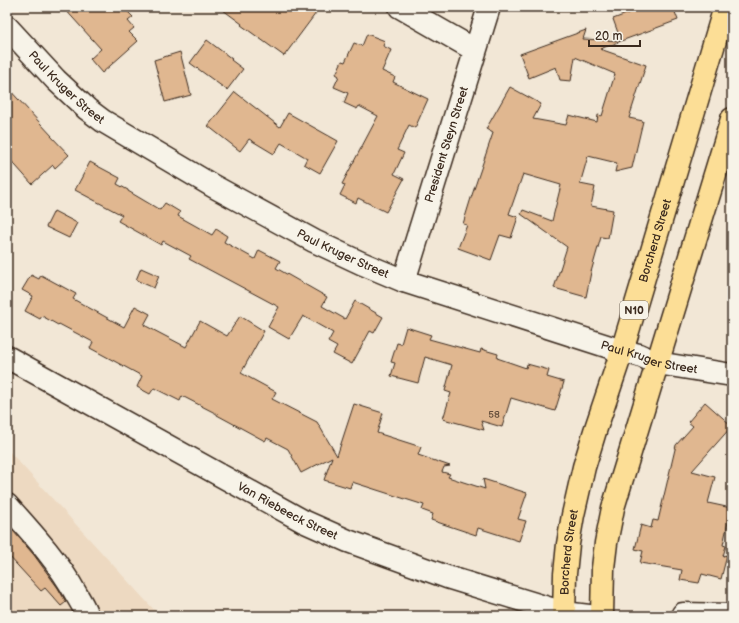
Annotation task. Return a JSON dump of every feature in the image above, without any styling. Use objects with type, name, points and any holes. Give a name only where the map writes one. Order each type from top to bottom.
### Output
[{"type":"highway","name":"Borcherd Street","points":[[564,614],[567,551],[584,467],[622,351],[725,7]]},
{"type":"highway","points":[[602,616],[606,543],[613,508],[732,119]]},
{"type":"street","points":[[400,7],[475,50]]},
{"type":"street","name":"President Steyn Street","points":[[404,281],[489,7]]},
{"type":"street","name":"Paul Kruger Street","points":[[7,27],[56,80],[87,109],[103,121],[213,186],[314,241],[361,264],[404,281],[657,362],[732,375]]},
{"type":"street","name":"Van Riebeeck Street","points":[[7,357],[303,520],[342,538],[447,577],[564,614],[589,616]]},
{"type":"street","points":[[7,505],[54,560],[70,584],[87,616]]},
{"type":"street","points":[[683,614],[732,615]]},
{"type":"shaded area","points":[[7,449],[156,612],[170,616],[7,616]]},
{"type":"building","points":[[63,7],[123,7],[133,17],[128,21],[134,28],[129,32],[138,41],[102,73],[90,59],[101,49]]},
{"type":"building","points":[[219,7],[308,7],[316,13],[284,56]]},
{"type":"building","points":[[645,7],[673,7],[678,20],[621,41],[613,19]]},
{"type":"building","points":[[586,30],[583,39],[621,41],[600,49],[646,65],[629,118],[643,121],[632,168],[615,172],[617,163],[588,156],[580,184],[595,187],[591,206],[613,210],[608,238],[601,237],[591,272],[586,297],[554,288],[567,247],[521,214],[523,210],[552,221],[561,185],[523,174],[509,214],[518,217],[511,238],[500,235],[491,260],[458,248],[467,225],[463,224],[493,133],[486,129],[510,87],[541,104],[533,119],[566,125],[569,115],[597,122],[598,115],[602,116],[615,74],[575,57],[571,81],[560,80],[556,67],[529,78],[520,54]]},
{"type":"building","points":[[367,34],[385,41],[383,46],[391,50],[382,71],[395,77],[393,82],[428,99],[415,128],[409,125],[397,150],[404,153],[394,174],[404,179],[386,212],[358,198],[356,203],[340,195],[345,185],[342,184],[378,116],[359,106],[357,109],[344,103],[348,93],[334,87],[339,76],[336,74],[342,61],[345,62],[354,43],[362,46]]},
{"type":"building","points":[[207,40],[243,69],[227,90],[190,63]]},
{"type":"building","points":[[180,52],[191,95],[165,102],[154,60]]},
{"type":"building","points":[[7,87],[69,155],[55,168],[53,165],[32,184],[7,156]]},
{"type":"building","points":[[235,92],[280,127],[288,113],[338,141],[320,173],[304,164],[307,158],[281,143],[274,154],[249,139],[240,151],[208,126]]},
{"type":"building","points":[[90,162],[120,178],[117,184],[160,210],[165,203],[180,212],[178,216],[212,235],[216,229],[227,236],[224,242],[255,259],[259,250],[280,261],[276,268],[327,297],[322,306],[345,319],[355,301],[383,317],[374,333],[370,331],[352,364],[333,354],[337,347],[328,342],[333,333],[303,316],[289,339],[268,327],[279,307],[189,259],[191,256],[163,241],[161,245],[118,221],[122,215],[75,190]]},
{"type":"building","points":[[54,211],[77,223],[69,238],[46,227]]},
{"type":"building","points":[[141,268],[159,276],[154,288],[136,280]]},
{"type":"building","points":[[31,275],[39,279],[41,275],[76,294],[73,299],[124,327],[135,306],[150,314],[144,325],[186,347],[200,321],[227,336],[240,316],[264,331],[241,373],[276,392],[272,399],[317,422],[337,456],[354,404],[383,413],[377,433],[421,447],[418,455],[450,466],[444,467],[442,472],[450,474],[448,477],[485,489],[483,479],[527,493],[518,519],[526,521],[519,541],[478,528],[476,535],[431,520],[433,514],[422,510],[424,505],[352,482],[350,488],[324,480],[332,457],[301,473],[288,449],[267,438],[265,441],[182,396],[180,401],[154,388],[150,394],[137,387],[142,376],[90,348],[93,342],[42,316],[40,319],[25,311],[33,296],[22,290]]},
{"type":"building","points":[[406,327],[431,335],[429,339],[480,353],[481,349],[498,354],[497,358],[526,368],[527,364],[549,370],[547,377],[564,382],[555,411],[511,398],[502,427],[481,421],[484,430],[443,419],[451,393],[445,391],[452,365],[425,357],[418,383],[391,376],[395,363],[391,362],[397,343],[401,344]]},
{"type":"building","points":[[705,402],[732,426],[692,471],[715,477],[708,503],[731,508],[723,545],[726,546],[723,556],[727,555],[721,579],[702,574],[699,583],[680,580],[682,570],[640,563],[643,551],[635,549],[641,525],[651,528],[653,520],[658,521],[676,445],[693,426],[688,422]]},
{"type":"building","points":[[7,524],[34,555],[58,588],[66,602],[61,606],[45,588],[41,591],[7,554]]}]
